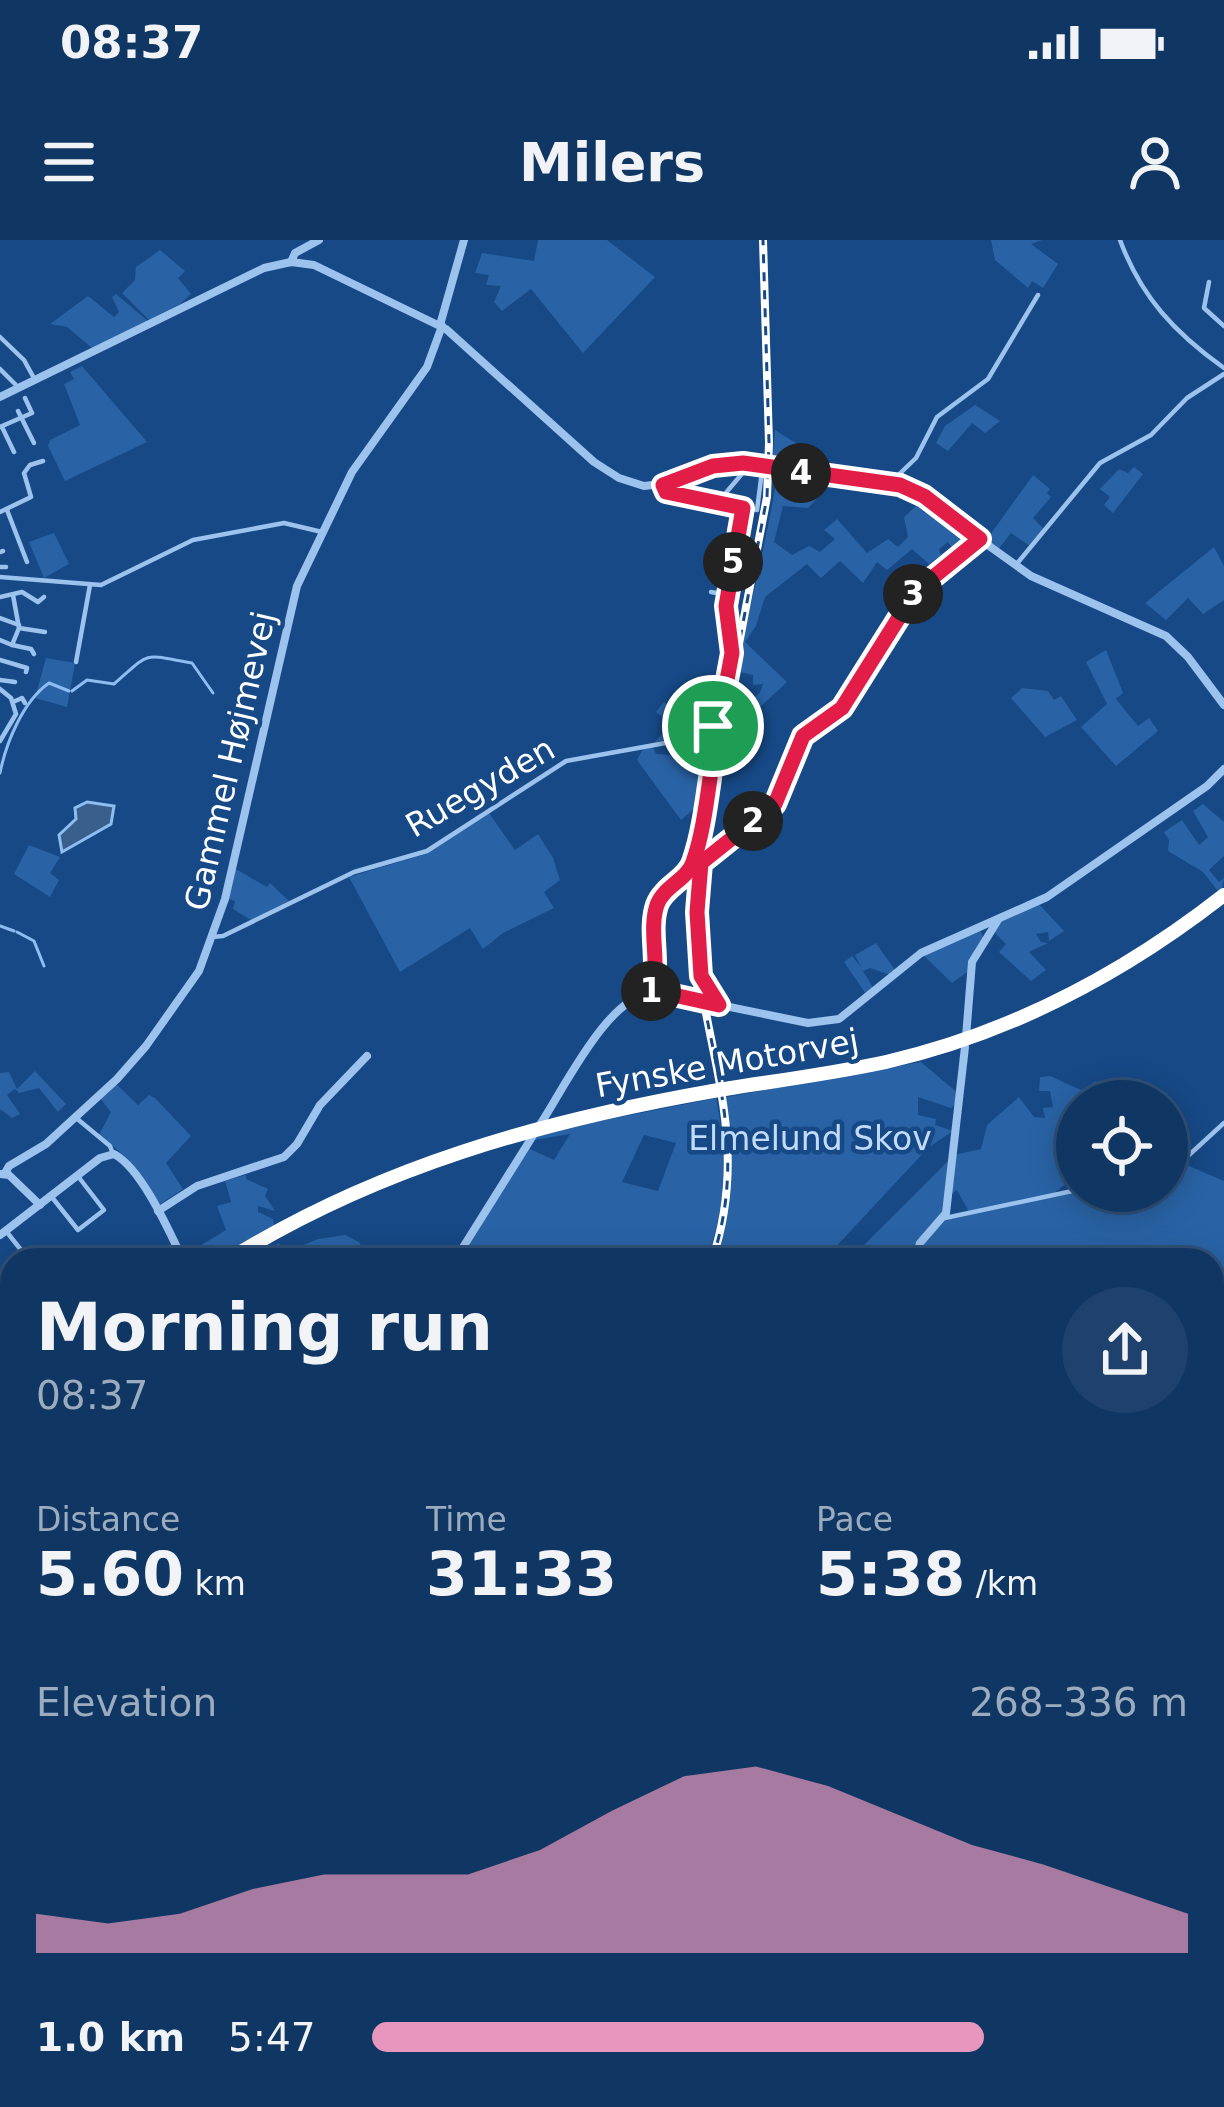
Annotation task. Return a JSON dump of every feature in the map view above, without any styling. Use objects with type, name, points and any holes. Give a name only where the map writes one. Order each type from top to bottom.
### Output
[{"type":"highway","name":"Fynske Motorvej","points":[[254,1248],[335,1205],[450,1157],[546,1128],[713,1093],[886,1065],[1017,1024],[1107,980],[1224,897]]},
{"type":"street","points":[[292,262],[297,251],[319,240]]},
{"type":"street","name":"Gammel Højmevej","points":[[6,1172],[46,1144],[117,1078],[199,971],[226,899],[295,591],[354,469],[427,367],[464,240]]},
{"type":"street","points":[[1015,566],[1100,463],[1151,435],[1199,388],[1224,371],[1156,309],[1120,240]]},
{"type":"street","points":[[0,397],[257,271],[292,262],[322,267],[441,325],[600,467],[632,483],[663,485],[713,466],[743,463],[890,484],[924,496],[1015,566],[1158,631],[1182,650],[1224,705]]},
{"type":"street","points":[[1209,283],[1204,308],[1224,326]]},
{"type":"street","points":[[890,484],[915,459],[937,417],[988,379],[1038,295]]},
{"type":"street","points":[[0,337],[24,360],[35,380]]},
{"type":"street","points":[[0,369],[17,386]]},
{"type":"street","points":[[14,452],[1,427],[20,414],[32,413],[25,398]]},
{"type":"street","points":[[20,414],[34,443]]},
{"type":"street","points":[[14,473],[25,472],[41,458]]},
{"type":"street","points":[[718,502],[746,469]]},
{"type":"street","points":[[663,485],[666,492],[757,510],[762,471],[724,470],[688,479]]},
{"type":"street","points":[[25,472],[35,495],[4,511],[26,562]]},
{"type":"street","points":[[651,991],[656,910],[664,893],[693,862],[732,653],[728,595],[743,508]]},
{"type":"street","points":[[0,577],[110,584],[193,540],[284,523],[322,532]]},
{"type":"street","points":[[715,1002],[700,964],[701,863],[775,804],[803,736],[842,708],[915,592],[980,539]]},
{"type":"street","points":[[76,662],[90,585]]},
{"type":"street","points":[[0,597],[22,592],[38,602],[44,597]]},
{"type":"street","points":[[711,592],[728,595]]},
{"type":"street","points":[[12,645],[19,626],[13,595]]},
{"type":"street","points":[[0,618],[45,632]]},
{"type":"street","points":[[0,640],[34,654]]},
{"type":"street","points":[[0,660],[27,668],[26,672]]},
{"type":"street","points":[[0,680],[14,682]]},
{"type":"street","points":[[0,689],[13,702],[14,719],[0,742]]},
{"type":"street","points":[[13,702],[22,698],[25,703]]},
{"type":"street","name":"Ruegyden","points":[[212,937],[223,936],[354,872],[428,850],[566,760],[671,742],[699,728],[717,726]]},
{"type":"street","points":[[542,1124],[605,1023],[640,994],[651,991],[808,1023],[829,1022],[857,1007],[921,953],[1059,890],[1224,769]]},
{"type":"street","points":[[945,1218],[971,965],[998,919]]},
{"type":"street","points":[[980,927],[987,938]]},
{"type":"street","points":[[158,1211],[197,1186],[281,1159],[297,1144],[320,1105],[361,1064]]},
{"type":"street","points":[[73,1115],[112,1154]]},
{"type":"street","points":[[1188,1156],[1224,1123]]},
{"type":"street","points":[[463,1248],[534,1134]]},
{"type":"street","points":[[3,1233],[102,1156],[112,1154],[123,1160],[177,1248]]},
{"type":"street","points":[[6,1172],[40,1205]]},
{"type":"street","points":[[51,1196],[78,1230],[104,1210],[77,1175]]},
{"type":"street","points":[[919,1248],[945,1218],[1056,1194]]},
{"type":"green space","points":[[538,240],[607,240],[655,277],[583,353],[531,289],[502,311],[494,302],[501,286],[486,285],[489,275],[475,273],[482,253],[534,261]]},
{"type":"green space","points":[[991,240],[1042,240],[1031,244],[1058,264],[1043,288],[1032,281],[1028,288],[995,260]]},
{"type":"green space","points":[[160,250],[185,271],[178,278],[191,294],[149,320],[122,293],[135,280],[136,267]]},
{"type":"green space","points":[[116,294],[148,321],[92,348],[67,327],[50,324],[88,296],[114,317],[119,312],[112,297]]},
{"type":"green space","points":[[82,366],[147,442],[65,481],[48,446],[50,440],[80,425],[64,384],[74,379],[70,372]]},
{"type":"green space","points":[[975,405],[1000,421],[985,433],[972,423],[948,451],[936,443],[945,426]]},
{"type":"green space","points":[[775,430],[836,468],[842,477],[772,466]]},
{"type":"green space","points":[[1134,467],[1143,474],[1113,513],[1104,505],[1110,497],[1100,489],[1119,469],[1128,473]]},
{"type":"green space","points":[[1033,475],[1050,489],[1051,497],[1033,518],[1044,529],[1030,546],[1011,533],[997,551],[985,542]]},
{"type":"green space","points":[[777,477],[831,484],[808,508],[783,506],[774,542],[792,555],[809,546],[820,552],[835,539],[824,530],[837,519],[867,553],[888,539],[898,547],[908,537],[904,517],[917,505],[924,512],[931,504],[969,534],[964,538],[969,546],[957,555],[948,542],[929,564],[912,549],[887,570],[877,562],[863,583],[840,561],[821,578],[807,564],[765,597],[745,642],[787,682],[760,707],[751,699],[763,684],[753,685],[753,675],[740,672],[728,714],[766,537]]},
{"type":"green space","points":[[54,533],[69,564],[44,578],[29,542]]},
{"type":"green space","points":[[1214,547],[1224,566],[1224,600],[1203,614],[1188,598],[1166,620],[1145,603]]},
{"type":"green space","points":[[1106,650],[1123,693],[1116,699],[1138,726],[1149,718],[1158,731],[1116,766],[1081,727],[1107,704],[1086,662]]},
{"type":"green space","points":[[46,658],[75,663],[67,707],[35,698]]},
{"type":"green space","points":[[708,682],[724,691],[719,721],[701,727],[716,732],[702,802],[681,820],[637,760],[643,749],[653,747],[656,754],[675,755],[678,744],[701,728],[655,742],[671,724],[656,712],[664,702],[673,709],[691,688],[698,693]]},
{"type":"green space","points":[[1022,688],[1048,691],[1054,700],[1061,696],[1077,720],[1045,737],[1011,698]]},
{"type":"green space","points":[[1203,804],[1224,822],[1224,856],[1209,870],[1219,882],[1224,878],[1221,895],[1203,872],[1168,851],[1164,832],[1182,820],[1199,845],[1208,837],[1193,811]]},
{"type":"green space","points":[[489,813],[515,850],[538,834],[560,880],[544,892],[554,908],[503,933],[483,949],[470,928],[400,972],[349,877],[426,854]]},
{"type":"green space","points":[[29,845],[60,857],[50,873],[59,880],[50,897],[14,874]]},
{"type":"green space","points":[[234,868],[267,887],[270,883],[289,901],[251,920],[233,909],[235,901],[227,898]]},
{"type":"green space","points":[[1038,903],[1064,931],[1049,941],[1048,932],[1036,934],[1048,943],[1029,952],[1046,970],[1031,981],[999,952],[1006,944],[993,931],[1000,920]]},
{"type":"green space","points":[[980,929],[984,939],[970,970],[952,983],[922,954]]},
{"type":"green space","points":[[876,943],[897,973],[863,971],[875,991],[868,997],[844,962],[852,956],[861,967],[855,955]]},
{"type":"green space","name":"Elmelund Skov","points":[[921,1062],[959,1094],[951,1108],[918,1097],[918,1115],[936,1119],[935,1125],[953,1131],[928,1148],[835,1248],[719,1248],[731,1177],[726,1097]]},
{"type":"green space","points":[[35,1071],[66,1104],[58,1112],[39,1088],[19,1093],[15,1089],[7,1095],[20,1114],[12,1118],[0,1109],[0,1073],[9,1072],[17,1089]]},
{"type":"green space","name":"Elmelund Skov","points":[[1040,1077],[1059,1080],[1056,1192],[969,1212],[957,1190],[950,1195],[954,1155],[981,1149],[987,1125],[1019,1097],[1034,1117],[1045,1118],[1043,1108],[1053,1107],[1050,1091],[1039,1091]]},
{"type":"green space","points":[[115,1083],[138,1105],[149,1095],[155,1098],[191,1136],[166,1163],[183,1189],[160,1204],[126,1157],[99,1135],[111,1112],[99,1097]]},
{"type":"green space","name":"Elmelund Skov","points":[[716,1098],[723,1180],[710,1248],[465,1248],[528,1148],[554,1160],[570,1134],[534,1140],[539,1133]],"holes":[[[644,1135],[676,1143],[658,1191],[622,1182]]]},
{"type":"green space","name":"Elmelund Skov","points":[[951,1158],[946,1211],[918,1248],[862,1248]]},
{"type":"green space","points":[[1188,1166],[1224,1181],[1224,1248],[921,1248],[946,1220],[1056,1196],[1056,1212],[1188,1212]]},
{"type":"green space","points":[[246,1175],[268,1189],[265,1196],[275,1211],[258,1206],[258,1212],[273,1219],[275,1228],[242,1248],[196,1248],[226,1230],[217,1206],[231,1202],[225,1181]]},
{"type":"green space","points":[[345,1235],[363,1248],[296,1248]]},
{"type":"shaded area","points":[[87,802],[114,806],[111,824],[62,852],[59,835],[76,819],[75,808]]},
{"type":"waterway","points":[[72,691],[87,680],[114,684],[142,660],[154,657],[192,663],[213,693]]},
{"type":"waterway","points":[[0,773],[11,736],[31,700],[49,683],[69,691]]},
{"type":"waterway","points":[[0,926],[14,931]]},
{"type":"waterway","points":[[17,932],[34,941],[44,966]]},
{"type":"railway","points":[[715,1248],[725,1206],[728,1155],[694,912],[698,859],[767,497],[763,240]]},
{"type":"route","points":[[732,463],[893,484],[924,496],[980,539],[915,592],[842,708],[803,736],[775,804],[701,863],[697,930],[701,976],[719,1005],[651,991],[656,910],[664,893],[693,862],[718,730],[713,726],[719,723],[731,660],[726,606],[743,508],[666,492],[663,485],[732,463]]}]
